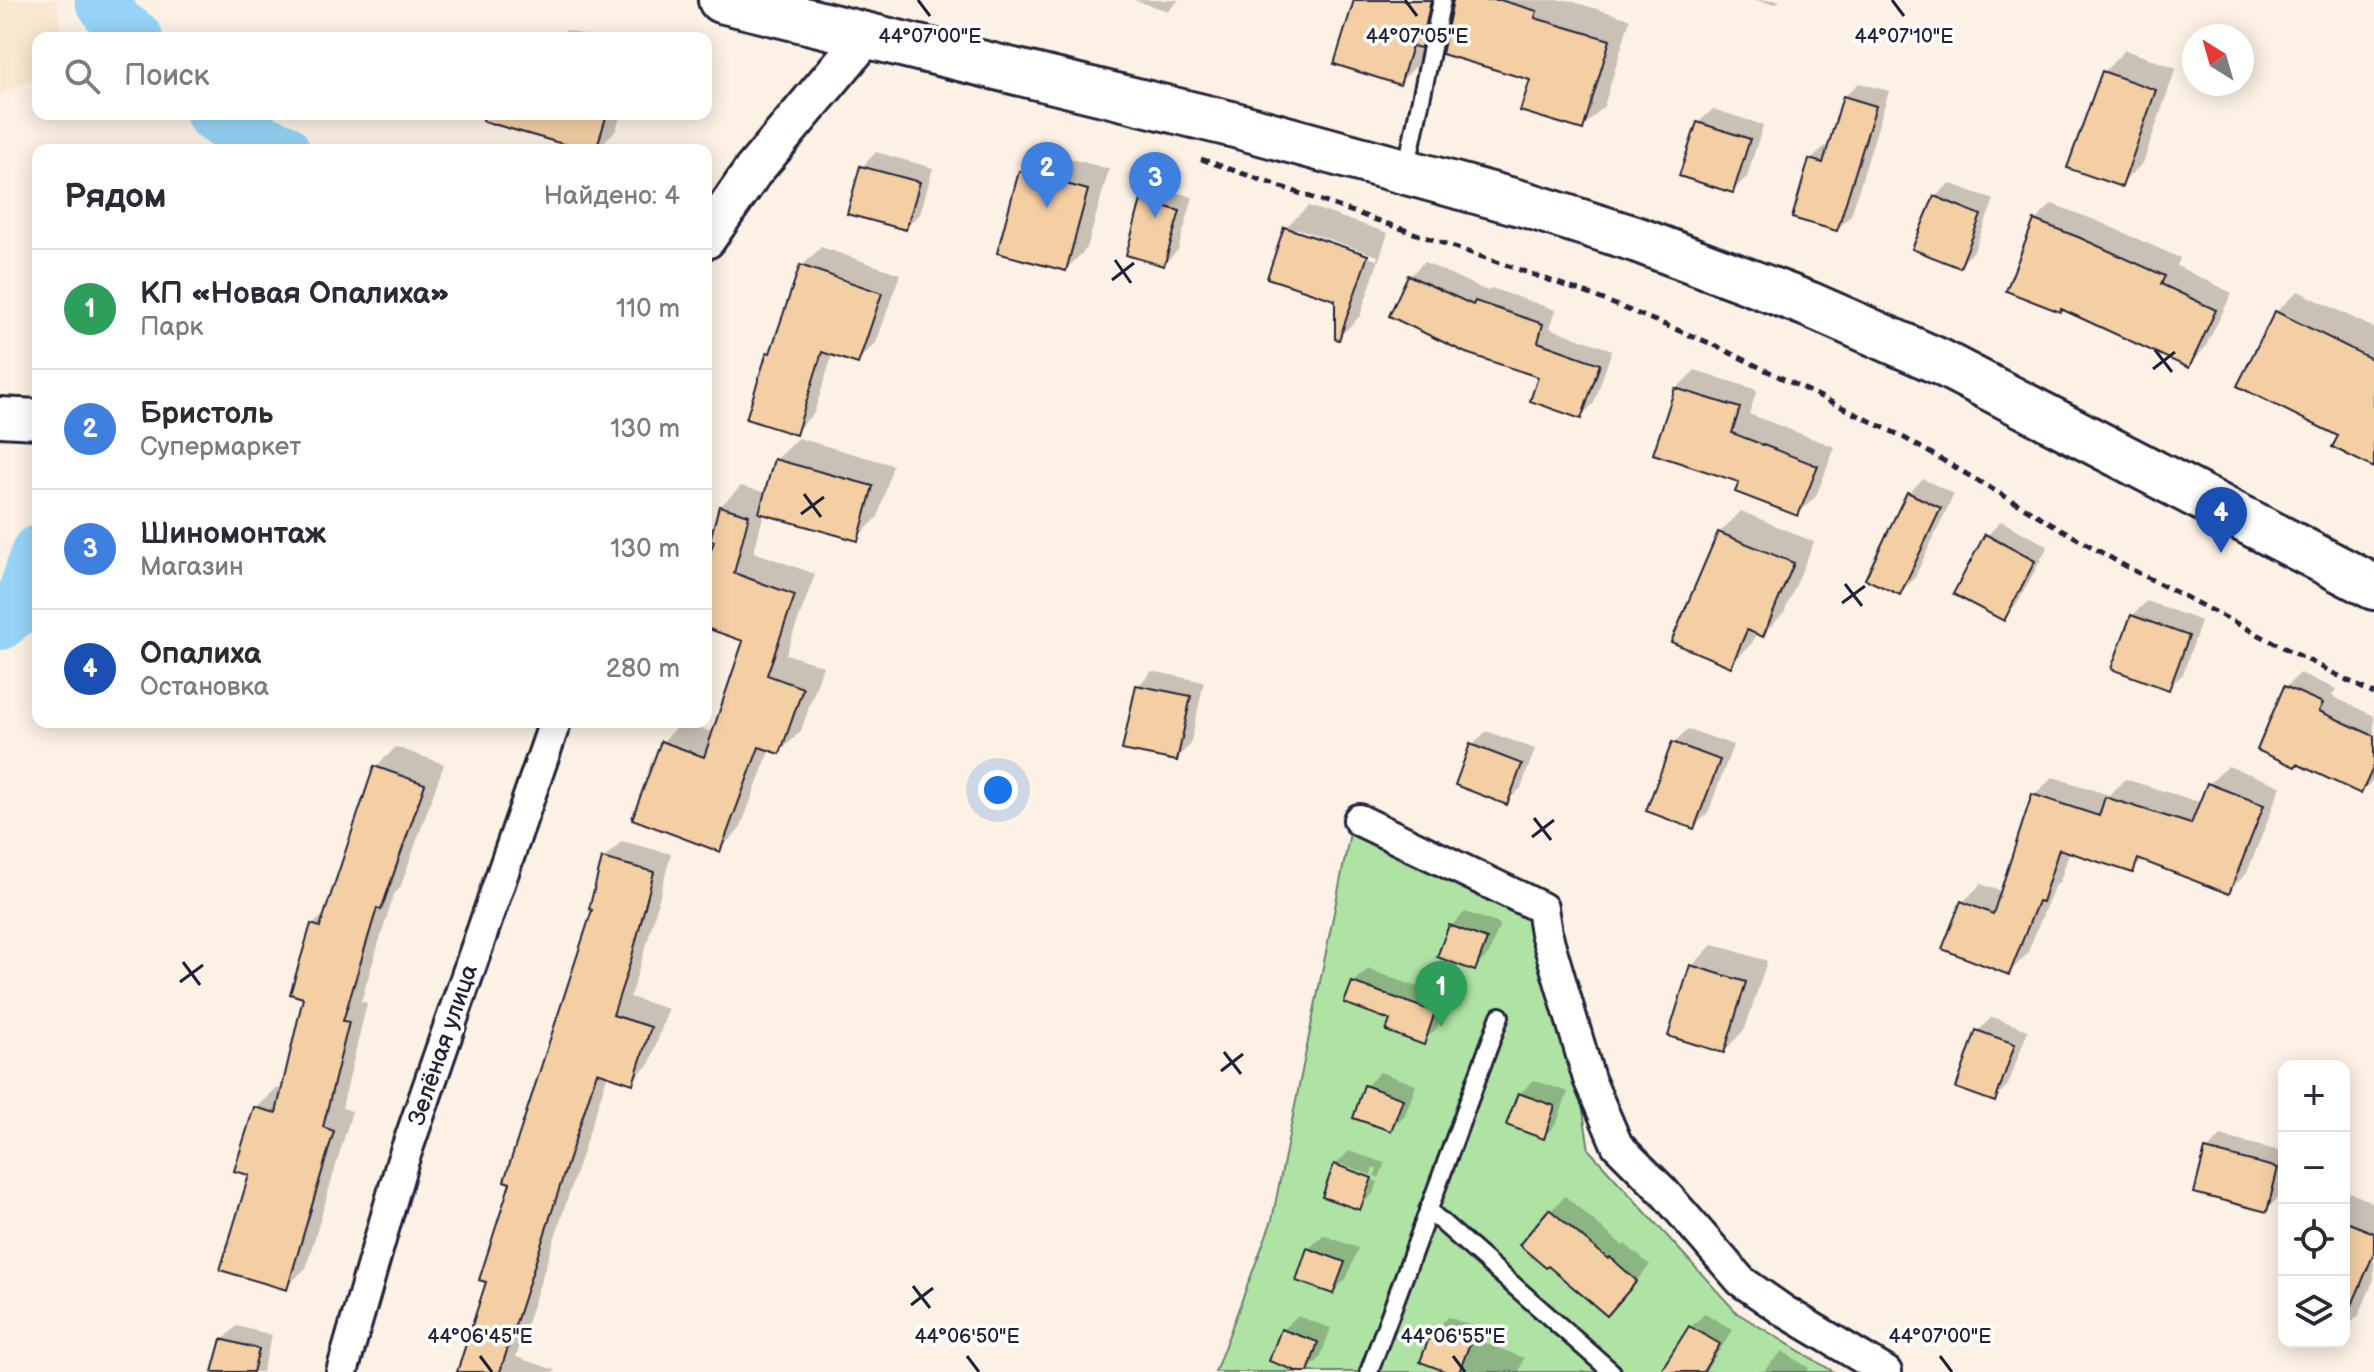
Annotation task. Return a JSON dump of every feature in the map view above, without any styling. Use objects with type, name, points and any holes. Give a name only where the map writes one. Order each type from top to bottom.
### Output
[{"type":"main road","points":[[721,0],[1235,125],[1531,206],[1638,240],[1808,304],[1940,362],[2374,587]]},
{"type":"street","points":[[712,230],[753,171],[867,35]]},
{"type":"street","points":[[0,417],[32,419]]},
{"type":"street","name":"Зелёная улица","points":[[342,1372],[402,1163],[553,728]]},
{"type":"street","points":[[1359,820],[1542,908],[1546,933],[1589,1079],[1617,1145],[1663,1191],[1741,1281],[1784,1311],[1886,1372]]},
{"type":"lane","points":[[1405,172],[1442,0]]},
{"type":"lane","points":[[1369,1372],[1500,1016]]},
{"type":"lane","points":[[1428,1210],[1612,1372]]},
{"type":"path","points":[[1201,159],[1589,294],[1712,344],[1901,436],[2123,565],[2374,694]]},
{"type":"shaded area","points":[[0,0],[57,0],[60,32],[32,32],[32,79],[0,95]]},
{"type":"green space","points":[[1354,813],[1551,904],[1589,1150],[1737,1313],[1834,1372],[1215,1372],[1272,1220]]},
{"type":"building","points":[[1354,0],[1431,0],[1421,48],[1412,46],[1400,85],[1334,64]]},
{"type":"building","points":[[1453,0],[1500,0],[1537,11],[1535,18],[1610,40],[1583,130],[1520,111],[1530,80],[1442,54]]},
{"type":"building","points":[[2102,71],[2156,90],[2122,187],[2067,168]]},
{"type":"building","points":[[1843,96],[1876,106],[1837,231],[1792,218],[1809,159],[1823,163]]},
{"type":"building","points":[[605,120],[598,144],[563,144],[483,121]]},
{"type":"building","points":[[1697,122],[1750,139],[1733,193],[1679,176]]},
{"type":"building","points":[[860,166],[920,182],[906,230],[847,214]]},
{"type":"building","points":[[1019,171],[1088,190],[1066,271],[997,253]]},
{"type":"building","points":[[1934,196],[1981,215],[1960,268],[1912,249]]},
{"type":"building","points":[[1141,200],[1180,211],[1164,266],[1126,255]]},
{"type":"building","points":[[2034,220],[2165,276],[2161,284],[2216,310],[2189,368],[2061,309],[2060,312],[2006,291]]},
{"type":"building","points":[[1284,227],[1368,255],[1339,340],[1335,339],[1335,300],[1267,278]]},
{"type":"building","points":[[800,265],[882,293],[858,364],[822,352],[796,435],[746,419]]},
{"type":"building","points":[[1408,275],[1473,305],[1475,301],[1543,324],[1538,342],[1600,364],[1581,419],[1530,401],[1538,377],[1466,353],[1389,316]]},
{"type":"building","points":[[2275,311],[2374,360],[2374,468],[2332,447],[2338,436],[2237,386]]},
{"type":"building","points":[[1675,388],[1740,408],[1732,433],[1818,466],[1798,516],[1735,492],[1739,482],[1653,454]]},
{"type":"building","points":[[774,459],[873,486],[858,541],[759,513]]},
{"type":"building","points":[[1907,492],[1941,508],[1900,595],[1865,579]]},
{"type":"building","points":[[719,506],[749,515],[734,573],[795,595],[767,675],[803,688],[780,754],[759,747],[720,852],[632,819],[661,741],[704,757],[743,641],[712,630],[712,532]]},
{"type":"building","points":[[1718,532],[1794,563],[1763,637],[1747,630],[1731,667],[1671,642]]},
{"type":"building","points":[[1985,534],[2035,561],[2004,621],[1953,594]]},
{"type":"building","points":[[2131,615],[2189,636],[2169,690],[2111,669]]},
{"type":"building","points":[[1136,685],[1191,696],[1177,761],[1122,750]]},
{"type":"building","points":[[2284,686],[2323,703],[2319,711],[2374,736],[2374,766],[2361,794],[2297,764],[2295,767],[2257,750]]},
{"type":"building","points":[[1672,742],[1720,760],[1694,829],[1646,811]]},
{"type":"building","points":[[1470,744],[1522,764],[1507,805],[1455,785]]},
{"type":"building","points":[[374,766],[425,784],[381,910],[377,908],[343,1021],[349,1022],[323,1127],[334,1131],[287,1290],[220,1270],[249,1175],[234,1171],[254,1107],[276,1113],[303,998],[290,994],[311,924],[320,927]]},
{"type":"building","points":[[2207,783],[2264,805],[2229,894],[2138,859],[2133,873],[2059,849],[2042,902],[2038,901],[2009,975],[1942,949],[1961,901],[1993,914],[2032,794],[2099,816],[2105,797],[2191,824]]},
{"type":"building","points":[[602,858],[654,872],[613,1015],[651,1027],[633,1084],[597,1072],[500,1372],[457,1372],[486,1282],[479,1280],[510,1183],[504,1181],[592,910],[589,909]]},
{"type":"building","points":[[1449,925],[1487,939],[1475,971],[1437,957]]},
{"type":"building","points":[[1690,965],[1746,982],[1724,1053],[1668,1036]]},
{"type":"building","points":[[1352,982],[1435,1012],[1424,1045],[1386,1031],[1390,1020],[1344,1003]]},
{"type":"building","points":[[1976,1030],[2015,1044],[1995,1102],[1956,1088]]},
{"type":"building","points":[[1364,1085],[1403,1099],[1391,1131],[1353,1118]]},
{"type":"building","points":[[1518,1093],[1555,1106],[1544,1139],[1506,1125]]},
{"type":"building","points":[[2205,1149],[2278,1168],[2267,1212],[2194,1193]]},
{"type":"building","points":[[1334,1164],[1372,1178],[1360,1210],[1322,1197]]},
{"type":"building","points":[[1549,1209],[1637,1281],[1607,1316],[1519,1245]]},
{"type":"building","points":[[2350,1223],[2374,1233],[2374,1253],[2350,1310]]},
{"type":"building","points":[[1307,1248],[1345,1262],[1333,1294],[1296,1281]]},
{"type":"building","points":[[1689,1326],[1720,1344],[1703,1372],[1660,1372]]},
{"type":"building","points":[[1281,1329],[1318,1342],[1308,1372],[1299,1372],[1269,1361]]},
{"type":"building","points":[[1432,1330],[1470,1343],[1459,1372],[1447,1372],[1420,1362]]},
{"type":"building","points":[[221,1339],[259,1349],[253,1372],[212,1372]]},
{"type":"waterway","points":[[102,0],[117,24],[128,32]]},
{"type":"waterway","points":[[221,120],[237,132],[268,144]]},
{"type":"waterway","points":[[0,623],[21,605],[32,571]]},
{"type":"place","name":"Бристоль","points":[[1047,208]]},
{"type":"place","name":"Шиномонтаж","points":[[1155,218]]},
{"type":"place","name":"Опалиха","points":[[2221,553]]},
{"type":"place","name":"КП «Новая Опалиха»","points":[[1441,1027]]}]
